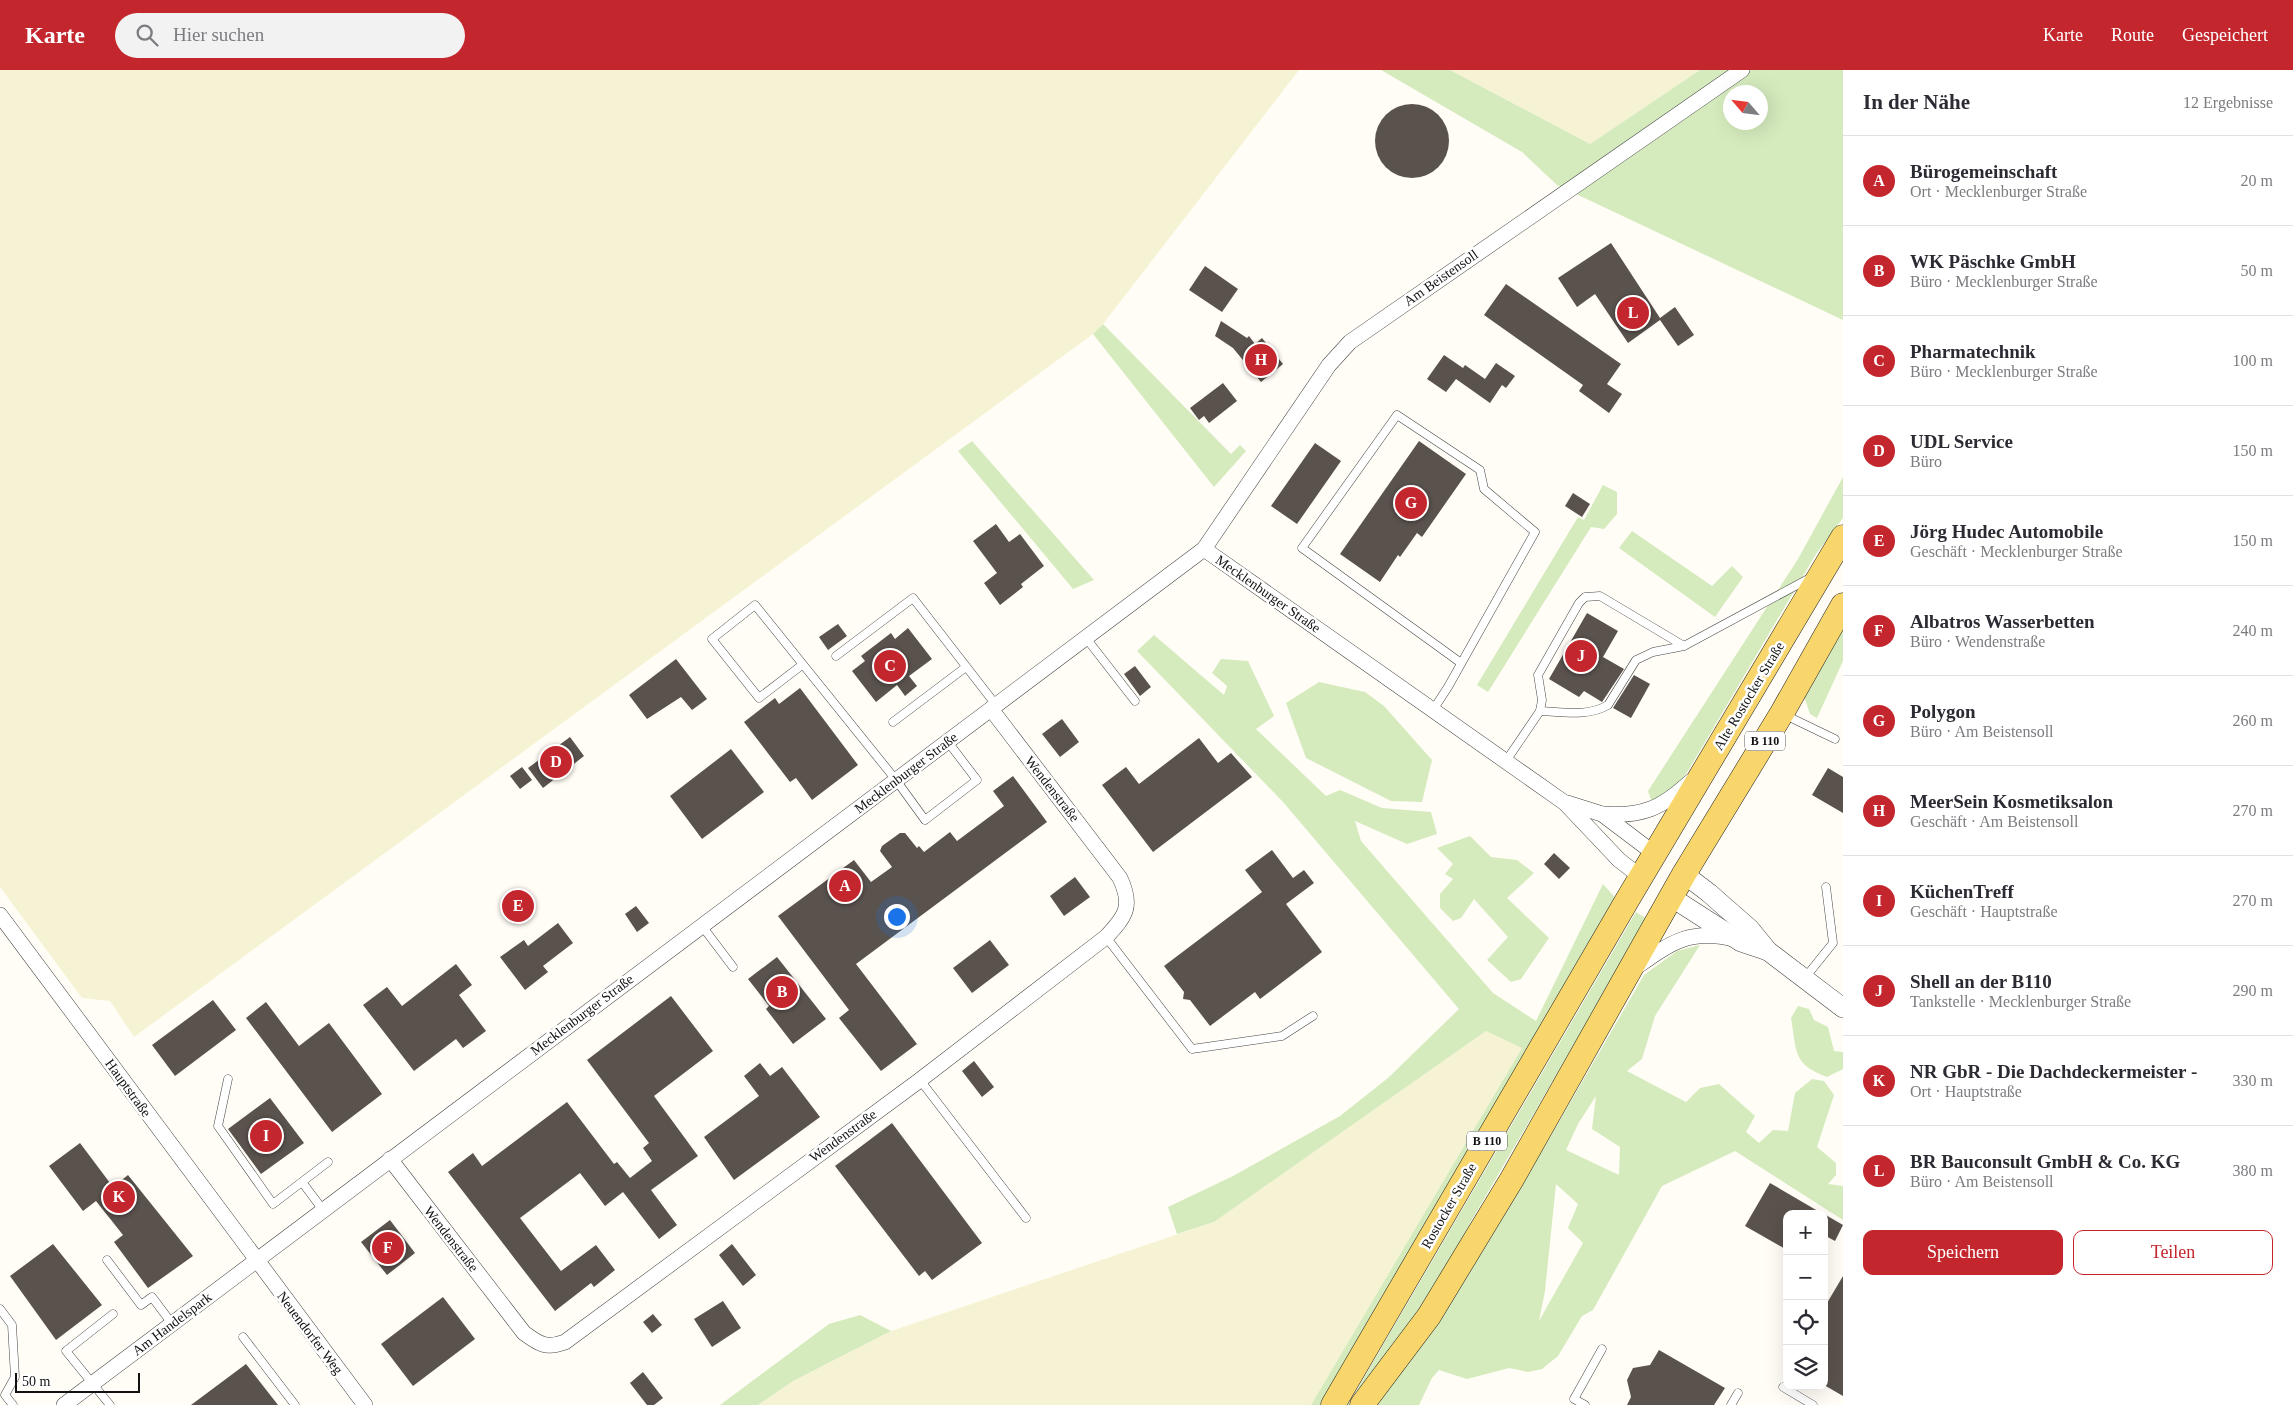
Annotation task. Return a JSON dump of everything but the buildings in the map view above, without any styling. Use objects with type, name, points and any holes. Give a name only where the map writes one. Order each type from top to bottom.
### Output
[{"type":"main road","name":"Alte Rostocker Straße","points":[[1655,854],[1843,537]]},
{"type":"main road","name":"B 110","points":[[1362,1405],[1429,1316],[1512,1179],[1684,874],[1782,713],[1843,605]]},
{"type":"main road","points":[[1655,854],[1684,874]]},
{"type":"main road","name":"Rostocker Straße","points":[[1333,1405],[1655,854]]},
{"type":"main road","points":[[1641,877],[1671,897]]},
{"type":"street","name":"Am Beistensoll","points":[[1204,549],[1329,366],[1350,342],[1742,70]]},
{"type":"street","name":"Mecklenburger Straße","points":[[255,1260],[1204,549],[1565,803],[1619,860],[1641,877]]},
{"type":"street","name":"Wendenstraße","points":[[390,1160],[524,1333],[537,1343],[552,1347],[565,1342],[920,1080],[1106,937],[1120,922],[1127,908],[1127,893],[1120,878],[993,707]]},
{"type":"street","points":[[1602,814],[1637,814],[1660,806],[1707,766]]},
{"type":"street","name":"Mecklenburger Straße","points":[[1565,803],[1602,814],[1655,854]]},
{"type":"street","points":[[1684,874],[1750,929],[1768,952],[1843,1008]]},
{"type":"street","points":[[1671,897],[1741,942]]},
{"type":"street","name":"Hauptstraße","points":[[0,916],[255,1260]]},
{"type":"street","points":[[1629,971],[1672,943],[1693,936],[1720,936],[1768,952]]},
{"type":"street","name":"Am Handelspark","points":[[64,1405],[255,1260]]},
{"type":"street","name":"Neuendorfer Weg","points":[[255,1260],[365,1405]]},
{"type":"lane","points":[[1433,710],[1461,663],[1535,532],[1484,489],[1480,470],[1397,415],[1302,548],[1461,663]]},
{"type":"lane","points":[[1540,712],[1581,712],[1603,708],[1608,705],[1636,660],[1653,652],[1684,646],[1823,571]]},
{"type":"lane","points":[[1506,761],[1540,712],[1542,700],[1538,675],[1579,603],[1585,597],[1600,596],[1684,646]]},
{"type":"lane","points":[[836,656],[913,598],[966,667],[993,707]]},
{"type":"lane","points":[[802,665],[759,698],[712,639],[756,604],[802,665],[896,780],[925,820],[977,780],[948,742]]},
{"type":"lane","points":[[1086,638],[1136,701]]},
{"type":"lane","points":[[893,722],[966,667]]},
{"type":"lane","points":[[1782,713],[1835,740]]},
{"type":"lane","points":[[1804,979],[1833,943],[1826,887]]},
{"type":"lane","points":[[702,926],[733,967]]},
{"type":"lane","points":[[1106,937],[1192,1049],[1282,1036],[1313,1016]]},
{"type":"lane","points":[[228,1079],[218,1126],[273,1204],[328,1162]]},
{"type":"lane","points":[[920,1080],[1026,1218]]},
{"type":"lane","points":[[302,1182],[323,1210]]},
{"type":"lane","points":[[108,1260],[141,1305],[152,1297],[173,1324]]},
{"type":"lane","points":[[0,1309],[12,1325],[15,1377],[5,1395],[13,1405]]},
{"type":"lane","points":[[110,1405],[66,1351],[113,1314]]},
{"type":"lane","points":[[243,1336],[295,1405]]},
{"type":"lane","points":[[1585,1405],[1574,1399],[1602,1349]]},
{"type":"lane","points":[[1788,1390],[1813,1405]]},
{"type":"lane","points":[[1731,1405],[1738,1393]]},
{"type":"shaded area","points":[[0,70],[1299,70],[1103,324],[1093,334],[134,1037],[110,1001],[82,998],[0,887]]},
{"type":"shaded area","points":[[1450,70],[1700,70],[1590,144]]},
{"type":"shaded area","points":[[1486,1031],[1522,1048],[1311,1405],[758,1405],[793,1381],[891,1331],[1214,1222]]},
{"type":"green space","points":[[1381,70],[1450,70],[1590,144],[1700,70],[1843,70],[1843,320],[1557,185],[1522,152]]},
{"type":"green space","points":[[1103,324],[1231,454],[1240,445],[1246,451],[1214,487],[1093,334]]},
{"type":"green space","points":[[972,441],[1094,580],[1073,589],[958,451]]},
{"type":"green space","points":[[1843,477],[1843,518],[1816,554],[1688,771],[1673,789],[1652,803],[1648,791],[1798,559]]},
{"type":"green space","points":[[1603,485],[1617,492],[1617,514],[1604,529],[1591,527],[1488,692],[1477,685],[1578,517],[1584,520]]},
{"type":"green space","points":[[1632,531],[1712,586],[1732,566],[1743,577],[1715,617],[1619,548]]},
{"type":"green space","points":[[1843,624],[1843,661],[1817,718],[1810,714],[1804,697]]},
{"type":"green space","points":[[1154,635],[1224,695],[1227,686],[1212,673],[1221,659],[1248,661],[1274,716],[1256,729],[1326,796],[1340,790],[1382,808],[1431,812],[1437,834],[1407,844],[1355,821],[1361,841],[1493,993],[1536,1021],[1603,884],[1619,902],[1326,1405],[1311,1405],[1522,1048],[1486,1031],[1214,1222],[1177,1234],[1168,1207],[1233,1176],[1340,1116],[1388,1078],[1459,1009],[1283,802],[1137,651]]},
{"type":"green space","points":[[1319,682],[1365,692],[1384,706],[1432,760],[1422,802],[1391,801],[1306,758],[1286,703]]},
{"type":"green space","points":[[1470,836],[1491,857],[1517,860],[1534,873],[1507,898],[1549,938],[1521,979],[1511,982],[1487,960],[1508,937],[1474,899],[1461,918],[1453,921],[1440,908],[1440,894],[1453,879],[1445,874],[1453,864],[1437,848]]},
{"type":"green space","points":[[1636,912],[1647,919],[1470,1223],[1436,1292],[1355,1405],[1348,1405]]},
{"type":"green space","points":[[1700,945],[1655,1016],[1642,1059],[1627,1071],[1686,1102],[1700,1088],[1719,1084],[1755,1116],[1746,1132],[1759,1143],[1773,1130],[1788,1131],[1795,1093],[1812,1079],[1824,1081],[1834,1095],[1817,1147],[1836,1163],[1836,1175],[1828,1184],[1843,1186],[1843,1220],[1735,1151],[1662,1186],[1593,1310],[1582,1316],[1558,1356],[1542,1369],[1528,1372],[1509,1368],[1467,1379],[1439,1370],[1432,1378],[1419,1405],[1371,1405],[1507,1197],[1545,1146],[1644,975],[1677,951]],"holes":[[[1596,1096],[1592,1129],[1620,1147],[1619,1175],[1566,1150],[1578,1124]],[[1556,1184],[1578,1204],[1568,1228],[1583,1243],[1539,1321],[1545,1291]]]},
{"type":"green space","points":[[1798,1006],[1809,1009],[1814,1020],[1828,1027],[1834,1051],[1843,1052],[1843,1069],[1827,1077],[1807,1067],[1802,1061],[1796,1048],[1791,1018]]},
{"type":"green space","points":[[860,1315],[891,1331],[793,1381],[758,1405],[720,1405],[829,1324]]},
{"type":"place","name":"BR Bauconsult GmbH & Co. KG","points":[[1633,313]]},
{"type":"place","name":"MeerSein Kosmetiksalon","points":[[1261,360]]},
{"type":"place","name":"Polygon","points":[[1411,503]]},
{"type":"place","name":"Shell an der B110","points":[[1581,656]]},
{"type":"place","name":"Pharmatechnik","points":[[890,666]]},
{"type":"place","name":"UDL Service","points":[[556,762]]},
{"type":"place","name":"Bürogemeinschaft","points":[[845,886]]},
{"type":"place","name":"Jörg Hudec Automobile","points":[[518,906]]},
{"type":"place","name":"WK Päschke GmbH","points":[[782,992]]},
{"type":"place","name":"KüchenTreff","points":[[266,1136]]},
{"type":"place","name":"NR GbR - Die Dachdeckermeister -","points":[[119,1197]]},
{"type":"place","name":"Albatros Wasserbetten","points":[[388,1248]]}]
